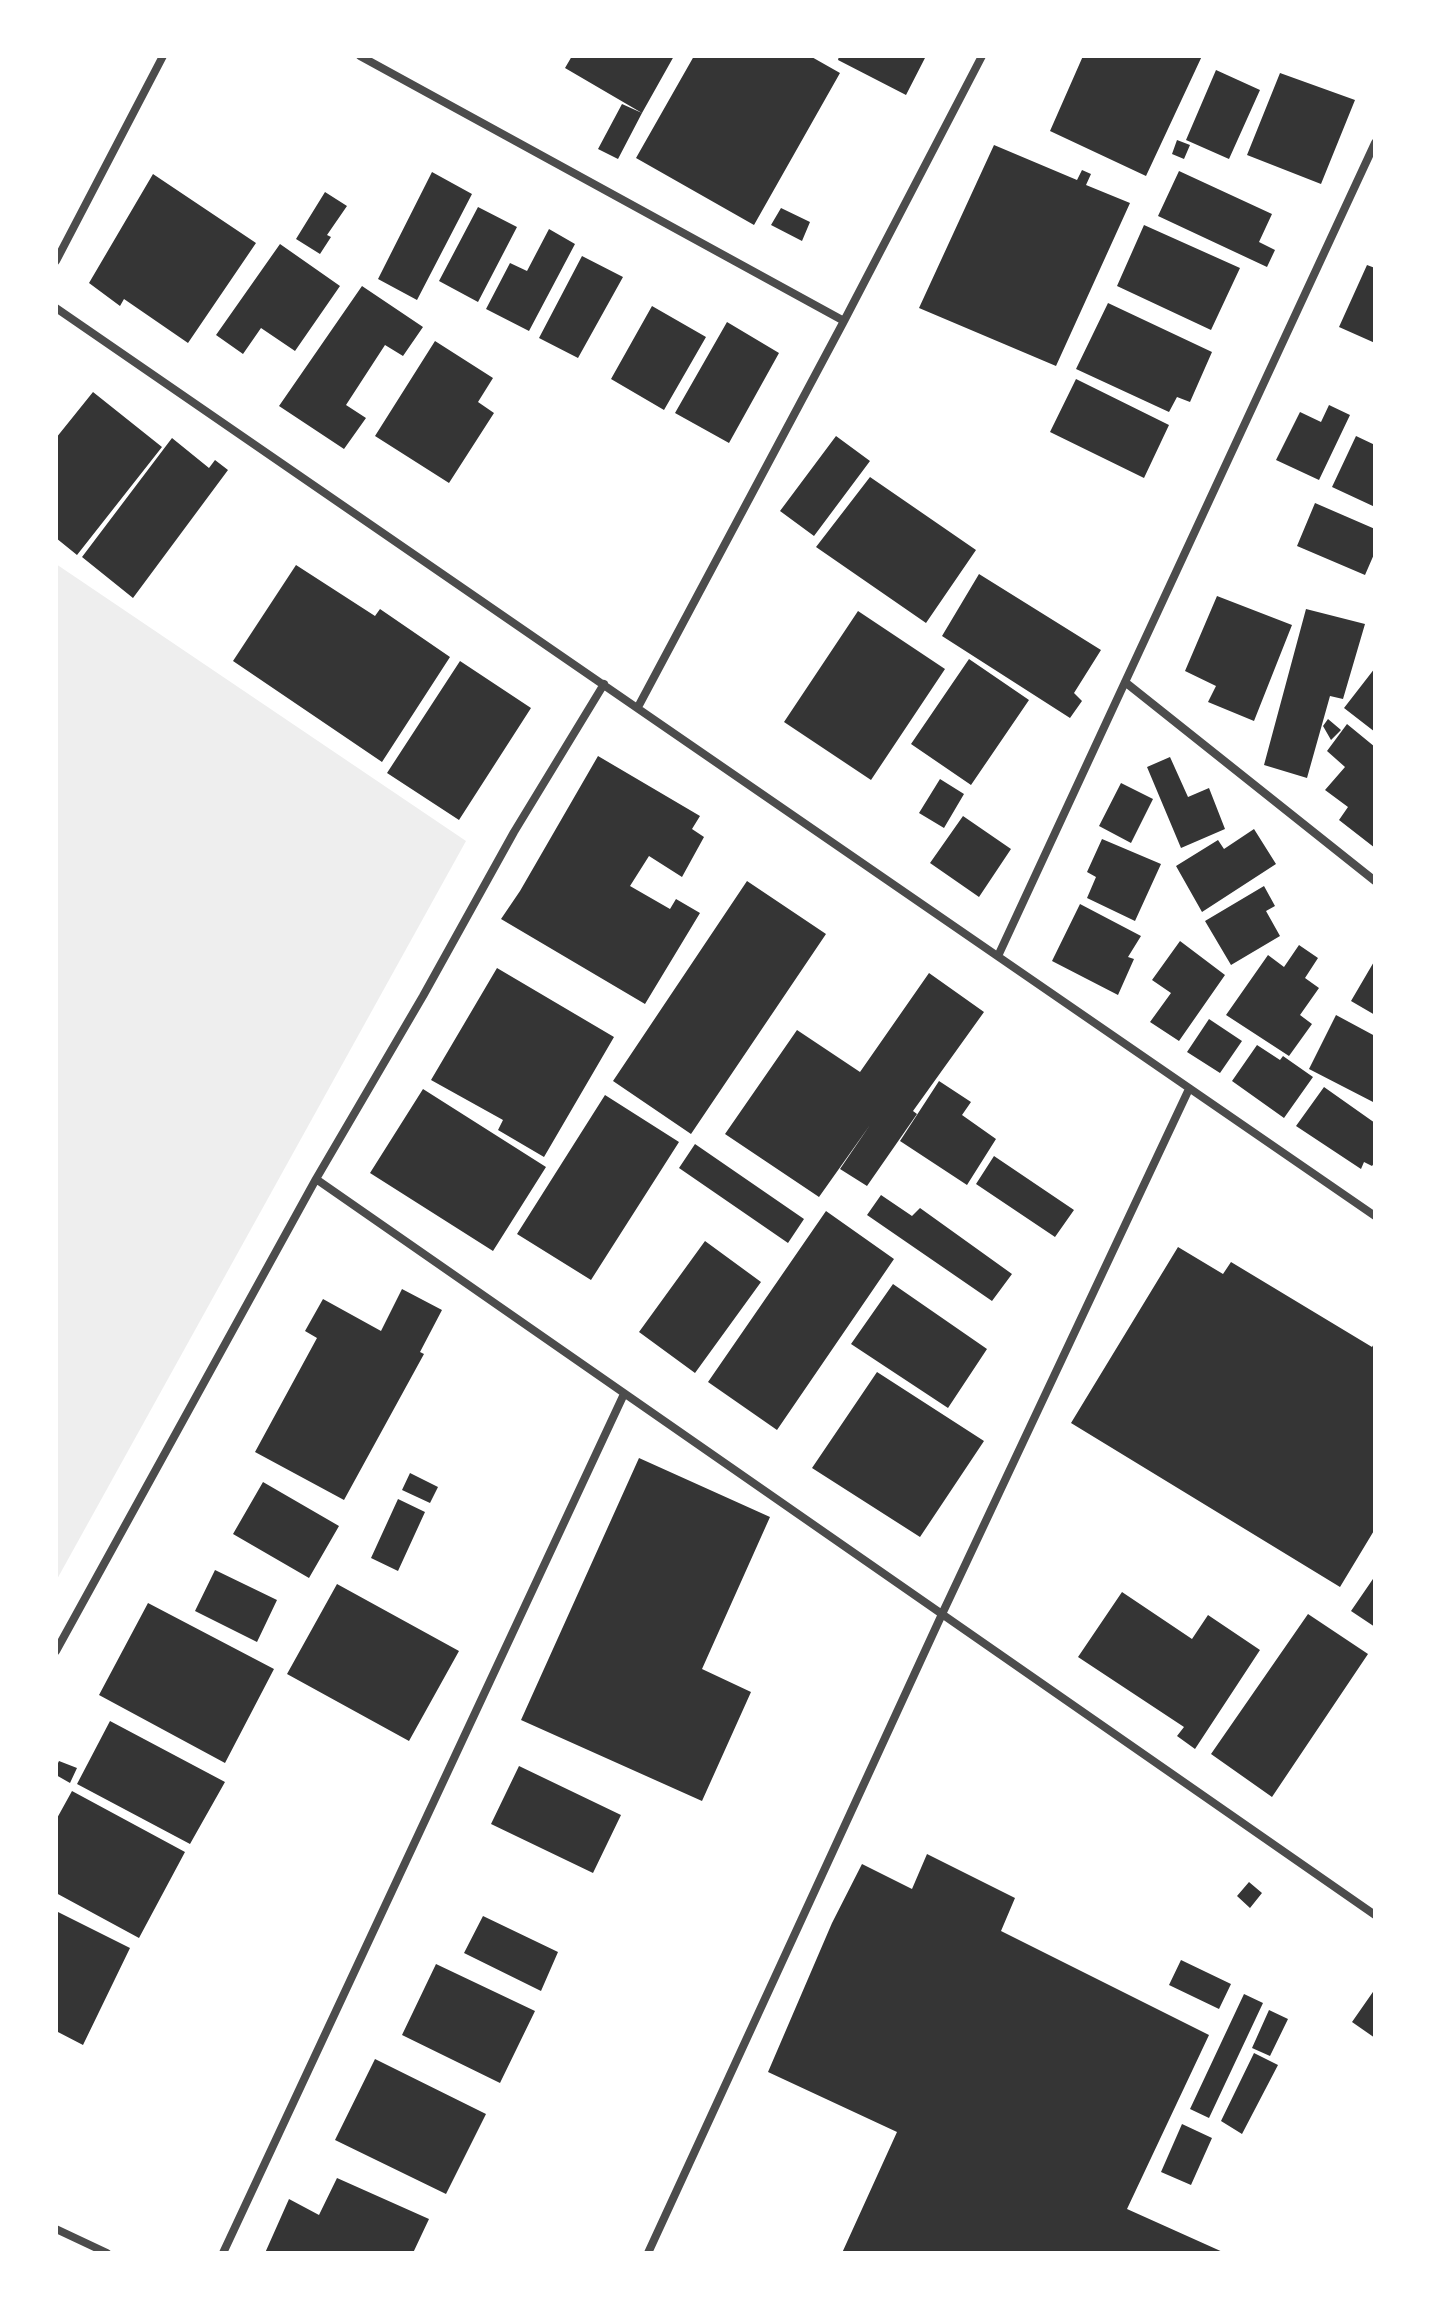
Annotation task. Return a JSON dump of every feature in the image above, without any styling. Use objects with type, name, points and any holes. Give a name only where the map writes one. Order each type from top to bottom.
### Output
[{"type":"street","points":[[56,261],[163,56]]},
{"type":"street","points":[[360,56],[844,321]]},
{"type":"street","points":[[638,707],[982,56]]},
{"type":"street","points":[[998,956],[1375,143]]},
{"type":"street","points":[[56,308],[1375,1216]]},
{"type":"street","points":[[1125,682],[1375,881]]},
{"type":"street","points":[[56,1651],[316,1179],[514,832],[604,684]]},
{"type":"street","points":[[648,2253],[943,1612],[1189,1089]]},
{"type":"street","points":[[316,1179],[1375,1915]]},
{"type":"street","points":[[223,2253],[624,1394]]},
{"type":"street","points":[[56,2229],[107,2253]]},
{"type":"shaded area","points":[[56,564],[466,841],[56,1581]]},
{"type":"building","points":[[572,56],[674,56],[642,113],[565,68]]},
{"type":"building","points":[[694,56],[810,56],[840,73],[754,225],[636,158]]},
{"type":"building","points":[[839,56],[926,56],[906,95],[838,60]]},
{"type":"building","points":[[1083,56],[1202,56],[1146,176],[1050,131]]},
{"type":"building","points":[[1216,70],[1260,90],[1229,159],[1186,140]]},
{"type":"building","points":[[1280,73],[1355,100],[1321,184],[1247,155]]},
{"type":"building","points":[[622,104],[642,113],[618,159],[598,149]]},
{"type":"building","points":[[1177,140],[1190,145],[1184,159],[1172,154]]},
{"type":"building","points":[[994,145],[1077,180],[1082,170],[1091,174],[1086,185],[1130,203],[1056,366],[919,308]]},
{"type":"building","points":[[1179,171],[1272,214],[1259,242],[1275,250],[1267,267],[1158,216]]},
{"type":"building","points":[[432,172],[472,194],[417,300],[378,279]]},
{"type":"building","points":[[153,174],[256,243],[188,343],[124,299],[120,306],[89,283]]},
{"type":"building","points":[[325,192],[347,206],[327,235],[331,237],[320,254],[296,239]]},
{"type":"building","points":[[478,207],[517,227],[478,302],[439,281]]},
{"type":"building","points":[[781,208],[810,222],[802,241],[771,225]]},
{"type":"building","points":[[1144,225],[1240,268],[1211,330],[1117,286]]},
{"type":"building","points":[[549,229],[575,244],[529,331],[486,309],[510,263],[527,271]]},
{"type":"building","points":[[280,244],[340,286],[295,351],[261,328],[243,354],[216,335]]},
{"type":"building","points":[[582,256],[623,277],[578,358],[539,338]]},
{"type":"building","points":[[1367,265],[1375,268],[1375,343],[1339,327]]},
{"type":"building","points":[[362,286],[423,327],[403,356],[385,345],[346,405],[366,418],[344,449],[279,406]]},
{"type":"building","points":[[1108,303],[1212,352],[1190,402],[1177,397],[1169,412],[1076,369]]},
{"type":"building","points":[[652,306],[706,337],[664,410],[611,379]]},
{"type":"building","points":[[727,322],[779,353],[729,443],[675,413]]},
{"type":"building","points":[[435,341],[493,378],[478,402],[494,413],[449,483],[375,436]]},
{"type":"building","points":[[1076,379],[1169,425],[1144,478],[1050,432]]},
{"type":"building","points":[[93,392],[162,447],[77,555],[56,538],[56,438]]},
{"type":"building","points":[[1329,405],[1350,415],[1319,480],[1276,460],[1300,412],[1321,422]]},
{"type":"building","points":[[836,436],[870,461],[814,536],[780,511]]},
{"type":"building","points":[[1356,436],[1375,445],[1375,507],[1332,487]]},
{"type":"building","points":[[172,438],[209,468],[215,460],[228,470],[133,598],[82,557]]},
{"type":"building","points":[[870,477],[976,550],[926,623],[816,547]]},
{"type":"building","points":[[1315,503],[1375,529],[1375,552],[1365,575],[1297,546]]},
{"type":"building","points":[[296,565],[375,616],[380,609],[450,657],[382,762],[233,661]]},
{"type":"building","points":[[979,574],[1101,650],[1074,693],[1082,701],[1070,718],[942,636]]},
{"type":"building","points":[[1217,596],[1292,625],[1254,721],[1208,702],[1216,686],[1185,671]]},
{"type":"building","points":[[1306,609],[1365,624],[1343,699],[1330,696],[1307,778],[1264,765]]},
{"type":"building","points":[[858,611],[945,669],[871,780],[784,722]]},
{"type":"building","points":[[969,659],[1029,700],[971,785],[911,744]]},
{"type":"building","points":[[460,661],[531,708],[459,820],[387,773]]},
{"type":"building","points":[[1375,668],[1375,732],[1344,708]]},
{"type":"building","points":[[1328,719],[1341,730],[1331,740],[1323,726]]},
{"type":"building","points":[[1347,724],[1375,747],[1375,848],[1339,820],[1348,807],[1325,790],[1345,767],[1327,751]]},
{"type":"building","points":[[598,756],[700,816],[692,829],[704,837],[682,877],[649,856],[630,886],[670,909],[676,899],[700,913],[645,1004],[501,919]]},
{"type":"building","points":[[1170,757],[1188,797],[1209,788],[1225,829],[1181,848],[1147,767]]},
{"type":"building","points":[[940,779],[964,794],[944,828],[919,813]]},
{"type":"building","points":[[1121,783],[1153,799],[1131,843],[1099,826]]},
{"type":"building","points":[[963,816],[1011,849],[979,897],[930,863]]},
{"type":"building","points":[[1254,829],[1276,864],[1202,912],[1176,866],[1218,840],[1224,849]]},
{"type":"building","points":[[1102,839],[1161,864],[1135,921],[1087,898],[1096,877],[1087,872]]},
{"type":"building","points":[[747,881],[826,934],[691,1134],[613,1081]]},
{"type":"building","points":[[1264,886],[1275,906],[1266,911],[1280,936],[1231,965],[1205,921]]},
{"type":"building","points":[[1080,904],[1141,936],[1128,957],[1134,959],[1118,995],[1052,961]]},
{"type":"building","points":[[1180,941],[1225,975],[1179,1041],[1150,1022],[1171,993],[1152,980]]},
{"type":"building","points":[[1299,945],[1318,958],[1305,978],[1319,988],[1300,1015],[1312,1024],[1289,1056],[1226,1015],[1268,955],[1284,967]]},
{"type":"building","points":[[1375,960],[1375,1015],[1351,1001]]},
{"type":"building","points":[[497,968],[614,1037],[544,1157],[498,1130],[503,1120],[431,1080]]},
{"type":"building","points":[[929,973],[984,1012],[913,1111],[917,1114],[867,1186],[840,1169],[870,1125],[819,1197],[725,1134],[797,1030],[860,1072]]},
{"type":"building","points":[[1336,1015],[1375,1036],[1375,1103],[1309,1069]]},
{"type":"building","points":[[1209,1019],[1242,1041],[1220,1073],[1187,1052]]},
{"type":"building","points":[[1257,1045],[1280,1060],[1283,1056],[1313,1077],[1284,1118],[1232,1081]]},
{"type":"building","points":[[939,1081],[971,1102],[962,1115],[996,1139],[967,1185],[900,1141]]},
{"type":"building","points":[[1324,1087],[1375,1123],[1375,1162],[1372,1166],[1364,1162],[1361,1169],[1296,1126]]},
{"type":"building","points":[[423,1089],[546,1167],[493,1251],[370,1173]]},
{"type":"building","points":[[605,1095],[679,1142],[591,1280],[517,1234]]},
{"type":"building","points":[[695,1144],[804,1219],[788,1243],[679,1168]]},
{"type":"building","points":[[994,1156],[1074,1210],[1055,1237],[976,1184]]},
{"type":"building","points":[[881,1195],[912,1216],[920,1208],[1012,1274],[992,1301],[867,1215]]},
{"type":"building","points":[[826,1211],[894,1259],[777,1430],[708,1382]]},
{"type":"building","points":[[705,1241],[761,1282],[695,1373],[639,1332]]},
{"type":"building","points":[[1178,1247],[1223,1274],[1231,1262],[1372,1347],[1375,1342],[1375,1529],[1340,1587],[1071,1423]]},
{"type":"building","points":[[893,1284],[987,1349],[948,1408],[851,1344]]},
{"type":"building","points":[[402,1289],[442,1310],[420,1352],[424,1354],[344,1500],[255,1452],[317,1338],[305,1331],[323,1299],[381,1331]]},
{"type":"building","points":[[877,1372],[984,1441],[920,1537],[812,1468]]},
{"type":"building","points":[[639,1458],[770,1517],[702,1669],[751,1692],[702,1801],[521,1720]]},
{"type":"building","points":[[410,1473],[438,1487],[430,1503],[402,1490]]},
{"type":"building","points":[[263,1482],[339,1526],[309,1578],[233,1534]]},
{"type":"building","points":[[398,1499],[425,1512],[398,1571],[371,1558]]},
{"type":"building","points":[[215,1570],[277,1600],[257,1642],[195,1611]]},
{"type":"building","points":[[1375,1576],[1375,1627],[1351,1611]]},
{"type":"building","points":[[337,1584],[459,1651],[409,1741],[287,1674]]},
{"type":"building","points":[[1122,1592],[1192,1639],[1208,1615],[1260,1650],[1195,1749],[1177,1736],[1184,1727],[1078,1657]]},
{"type":"building","points":[[148,1603],[274,1669],[225,1763],[99,1695]]},
{"type":"building","points":[[1308,1614],[1368,1654],[1272,1797],[1211,1754]]},
{"type":"building","points":[[110,1721],[225,1782],[190,1844],[77,1784]]},
{"type":"building","points":[[59,1761],[77,1768],[70,1783],[56,1775]]},
{"type":"building","points":[[519,1766],[621,1815],[593,1873],[491,1824]]},
{"type":"building","points":[[72,1791],[185,1852],[139,1938],[56,1893],[56,1820]]},
{"type":"building","points":[[927,1854],[1015,1898],[1001,1931],[1209,2035],[1127,2209],[1225,2253],[842,2253],[897,2132],[768,2072],[832,1923],[862,1864],[912,1889]]},
{"type":"building","points":[[1249,1882],[1262,1893],[1250,1908],[1237,1896]]},
{"type":"building","points":[[56,1911],[130,1948],[83,2045],[56,2031]]},
{"type":"building","points":[[483,1916],[558,1952],[541,1991],[464,1953]]},
{"type":"building","points":[[1181,1960],[1231,1984],[1219,2009],[1169,1985]]},
{"type":"building","points":[[436,1964],[535,2011],[500,2083],[402,2035]]},
{"type":"building","points":[[1375,1989],[1375,2038],[1352,2022]]},
{"type":"building","points":[[1244,1994],[1263,2003],[1209,2118],[1190,2109]]},
{"type":"building","points":[[1269,2010],[1288,2019],[1270,2056],[1252,2048]]},
{"type":"building","points":[[1254,2053],[1278,2065],[1242,2134],[1221,2121]]},
{"type":"building","points":[[375,2059],[486,2114],[446,2194],[335,2140]]},
{"type":"building","points":[[1182,2124],[1212,2138],[1191,2185],[1161,2172]]},
{"type":"building","points":[[337,2178],[429,2219],[413,2253],[265,2253],[289,2199],[319,2215]]}]
